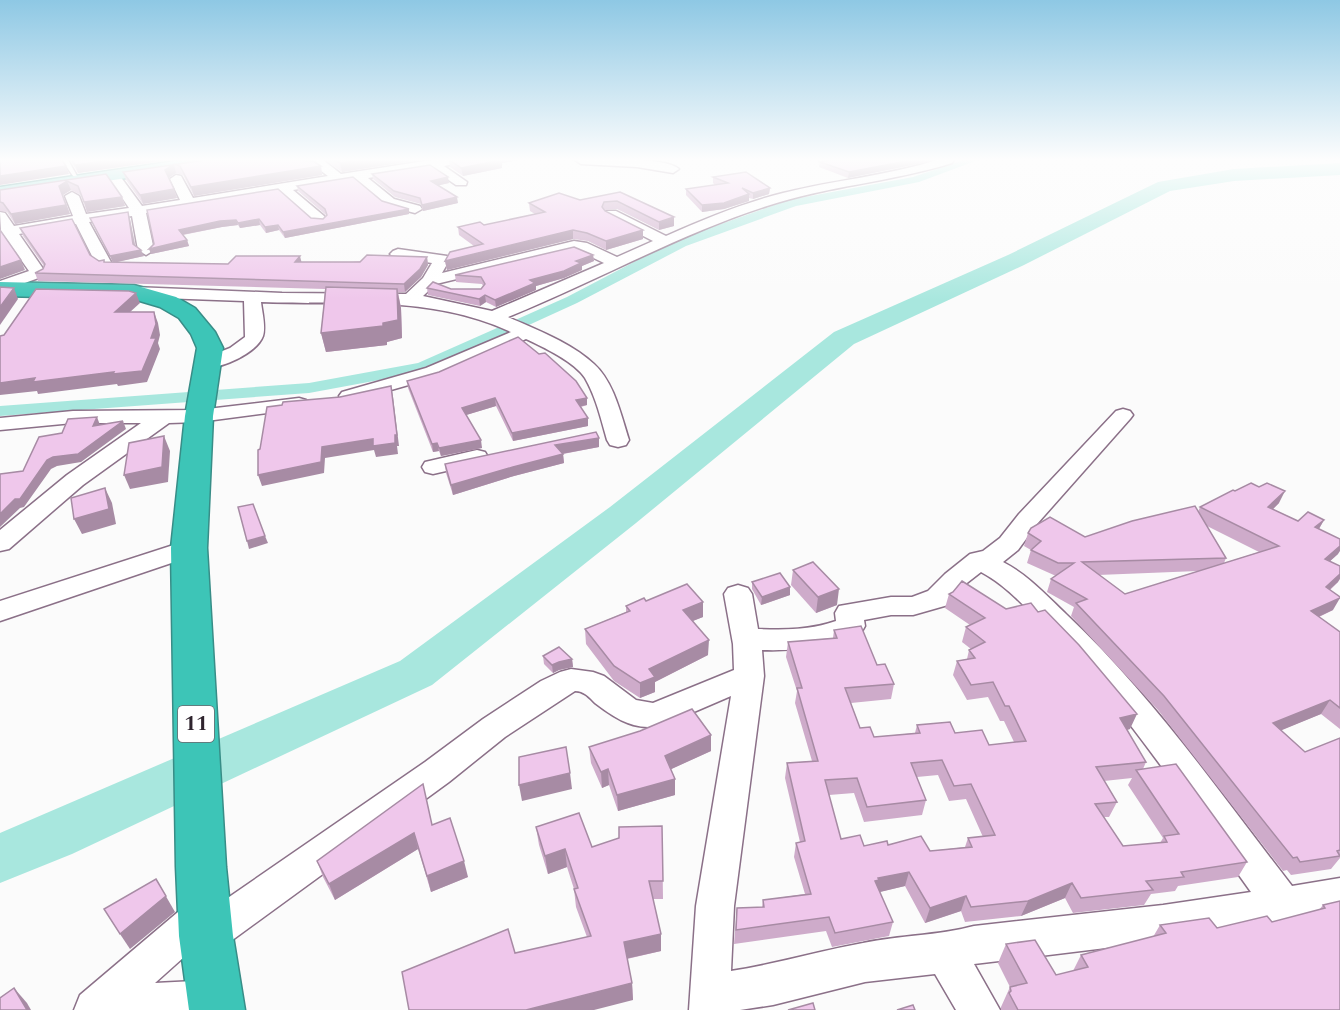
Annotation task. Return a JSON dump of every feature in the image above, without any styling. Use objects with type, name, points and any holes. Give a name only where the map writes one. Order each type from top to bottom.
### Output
[{"type":"highway","name":"11","points":[[0,288],[30,298],[134,292],[168,302],[187,313],[203,332],[210,348],[190,565],[204,906],[216,1006]]},
{"type":"street","points":[[76,207],[103,262]]},
{"type":"street","points":[[136,207],[146,250]]},
{"type":"street","points":[[8,231],[159,207]]},
{"type":"street","points":[[305,207],[319,219]]},
{"type":"street","points":[[497,318],[663,240],[751,207]]},
{"type":"street","points":[[612,214],[663,240]]},
{"type":"street","points":[[0,216],[38,273],[0,288]]},
{"type":"street","points":[[431,280],[574,246],[582,246],[616,263]]},
{"type":"street","points":[[398,254],[442,259],[431,280],[410,299]]},
{"type":"street","points":[[431,280],[461,290]]},
{"type":"street","points":[[134,292],[252,297],[410,299],[473,310],[497,318],[568,353],[587,368],[607,404],[617,434],[593,433]]},
{"type":"street","points":[[0,543],[75,480],[164,416],[205,390],[253,338],[255,332],[252,297]]},
{"type":"street","points":[[205,390],[324,400],[375,390],[434,372],[524,331]]},
{"type":"street","points":[[746,639],[791,640],[821,637],[851,626],[849,613],[891,606],[913,606],[938,598],[954,580],[979,560],[991,558],[1009,544],[1028,519],[1123,415]]},
{"type":"street","points":[[0,424],[73,417],[164,416]]},
{"type":"street","points":[[433,467],[496,453]]},
{"type":"street","points":[[979,560],[1011,577],[1080,644],[1140,714],[1283,904]]},
{"type":"street","points":[[0,611],[190,565]]},
{"type":"street","points":[[738,594],[746,639],[749,676],[715,906],[709,1002],[865,962],[945,953],[974,945],[1163,923],[1340,896]]},
{"type":"street","points":[[99,1008],[204,906],[358,826],[437,772],[494,728],[571,680],[582,680],[593,684],[625,709],[639,715],[655,715],[749,676]]},
{"type":"street","points":[[945,953],[978,1010]]},
{"type":"street","points":[[99,1008],[216,1006]]},
{"type":"building","points":[[6,207],[53,207],[11,214]]},
{"type":"building","points":[[165,207],[299,207],[311,218],[323,219],[327,215],[323,207],[409,209],[283,232],[278,225],[265,227],[259,219],[238,223],[236,220],[220,221],[179,230],[187,240],[149,249],[154,244],[147,210]]},
{"type":"building","points":[[536,207],[602,207],[605,211],[643,230],[606,241],[573,230],[445,261],[450,252],[483,244],[458,227],[480,222],[484,225],[545,212]]},
{"type":"building","points":[[629,207],[653,207],[674,217],[659,222]]},
{"type":"building","points":[[128,212],[133,244],[141,250],[110,256],[90,218]]},
{"type":"building","points":[[72,219],[90,255],[104,262],[228,264],[236,256],[300,256],[295,262],[360,262],[367,255],[427,257],[420,269],[404,284],[35,273],[43,269],[45,264],[20,228]]},
{"type":"building","points":[[0,230],[21,260],[0,267]]},
{"type":"building","points":[[574,247],[593,255],[576,261],[581,263],[564,271],[530,280],[535,283],[495,300],[485,295],[479,299],[427,288],[433,282],[451,289],[481,289],[485,284],[481,277],[455,275]]},
{"type":"building","points":[[0,287],[14,288],[0,307]]},
{"type":"building","points":[[326,287],[397,289],[398,320],[383,323],[383,326],[321,333]]},
{"type":"building","points":[[36,289],[136,293],[115,312],[154,312],[156,324],[151,338],[156,338],[142,371],[113,374],[114,372],[33,382],[35,378],[0,383],[0,336],[4,335]]},
{"type":"building","points":[[518,337],[539,354],[545,353],[576,381],[587,398],[576,400],[588,418],[512,433],[495,398],[462,408],[481,440],[439,448],[437,443],[432,444],[407,381],[439,372]]},
{"type":"building","points":[[391,386],[397,435],[395,435],[395,443],[373,446],[373,439],[322,447],[321,462],[258,475],[258,450],[267,407],[282,405],[283,402],[340,397]]},
{"type":"building","points":[[97,417],[93,426],[123,421],[78,454],[53,457],[47,460],[20,499],[15,499],[0,514],[0,474],[23,471],[39,437],[62,433],[68,419]]},
{"type":"building","points":[[596,432],[599,438],[555,445],[563,454],[451,485],[445,464]]},
{"type":"building","points":[[164,436],[162,467],[124,475],[129,443]]},
{"type":"building","points":[[1251,483],[1259,487],[1267,483],[1285,491],[1268,507],[1298,521],[1308,512],[1324,520],[1315,527],[1340,539],[1340,546],[1325,559],[1340,566],[1340,574],[1326,587],[1340,598],[1311,611],[1340,632],[1340,708],[1330,700],[1273,723],[1305,752],[1340,738],[1340,850],[1337,851],[1340,856],[1300,862],[1297,857],[1293,858],[1164,696],[1076,603],[1087,599],[1051,579],[1074,563],[1058,563],[1031,550],[1041,541],[1028,533],[1031,528],[1050,517],[1085,537],[1132,521],[1195,506],[1226,558],[1082,562],[1125,594],[1279,546],[1200,507]]},
{"type":"building","points":[[105,488],[109,509],[74,519],[71,498]]},
{"type":"building","points":[[253,504],[265,536],[247,541],[238,507]]},
{"type":"building","points":[[813,562],[839,589],[818,597],[793,570]]},
{"type":"building","points":[[780,573],[790,587],[762,597],[752,582]]},
{"type":"building","points":[[962,581],[1006,609],[1031,603],[1038,612],[1045,610],[1079,645],[1137,714],[1120,718],[1146,762],[1096,767],[1117,802],[1095,804],[1123,846],[1167,842],[1164,836],[1179,834],[1136,770],[1176,764],[1247,862],[1181,872],[1184,877],[1146,881],[1153,890],[1081,898],[1072,883],[1028,901],[971,907],[966,896],[930,908],[909,872],[878,878],[879,880],[875,881],[893,922],[835,933],[829,917],[736,930],[737,908],[764,907],[763,900],[811,894],[796,843],[805,841],[787,763],[818,761],[797,688],[802,688],[788,642],[837,638],[834,630],[861,626],[877,665],[885,664],[894,684],[845,688],[860,728],[870,727],[874,737],[920,733],[917,725],[950,722],[955,733],[982,730],[989,745],[1026,741],[1009,706],[1005,706],[993,682],[971,685],[957,661],[975,658],[969,650],[985,642],[966,627],[985,618],[949,594]],"holes":[[[942,760],[954,786],[971,784],[995,835],[968,838],[972,847],[930,851],[921,836],[888,845],[887,841],[864,846],[860,835],[841,839],[825,780],[857,778],[867,807],[926,800],[911,763]]]},
{"type":"building","points":[[687,584],[703,602],[683,610],[709,640],[649,669],[655,677],[640,683],[614,666],[585,629],[630,611],[626,606],[644,598],[646,601]]},
{"type":"building","points":[[559,647],[572,659],[552,665],[543,656]]},
{"type":"building","points":[[692,709],[711,735],[665,756],[675,779],[617,795],[608,769],[601,772],[589,747],[640,731]]},
{"type":"building","points":[[566,747],[570,773],[519,785],[519,757]]},
{"type":"building","points":[[423,784],[432,825],[450,818],[464,861],[427,876],[414,833],[329,884],[317,861]]},
{"type":"building","points":[[579,813],[592,847],[619,838],[619,827],[662,826],[663,881],[649,881],[661,934],[624,942],[632,983],[526,1010],[409,1010],[402,972],[508,929],[515,953],[591,936],[574,889],[578,888],[565,849],[545,856],[536,827]]},
{"type":"building","points":[[156,879],[166,896],[120,934],[104,909]]},
{"type":"building","points":[[1340,901],[1340,1010],[1018,1010],[1009,993],[1010,987],[1027,983],[1006,944],[1035,940],[1056,975],[1088,967],[1081,955],[1166,933],[1160,925],[1209,918],[1217,928],[1267,916],[1272,922],[1325,908],[1323,905]]},
{"type":"building","points":[[14,988],[27,1010],[0,1010],[0,998]]},
{"type":"building","points":[[813,1003],[815,1010],[788,1010]]},
{"type":"building","points":[[913,1005],[915,1010],[897,1010]]},
{"type":"waterway","points":[[0,411],[309,388],[422,367],[572,300],[681,243],[781,207]]},
{"type":"waterway","points":[[0,858],[53,837],[416,673],[623,515],[844,338],[1016,260],[1122,207]]}]
